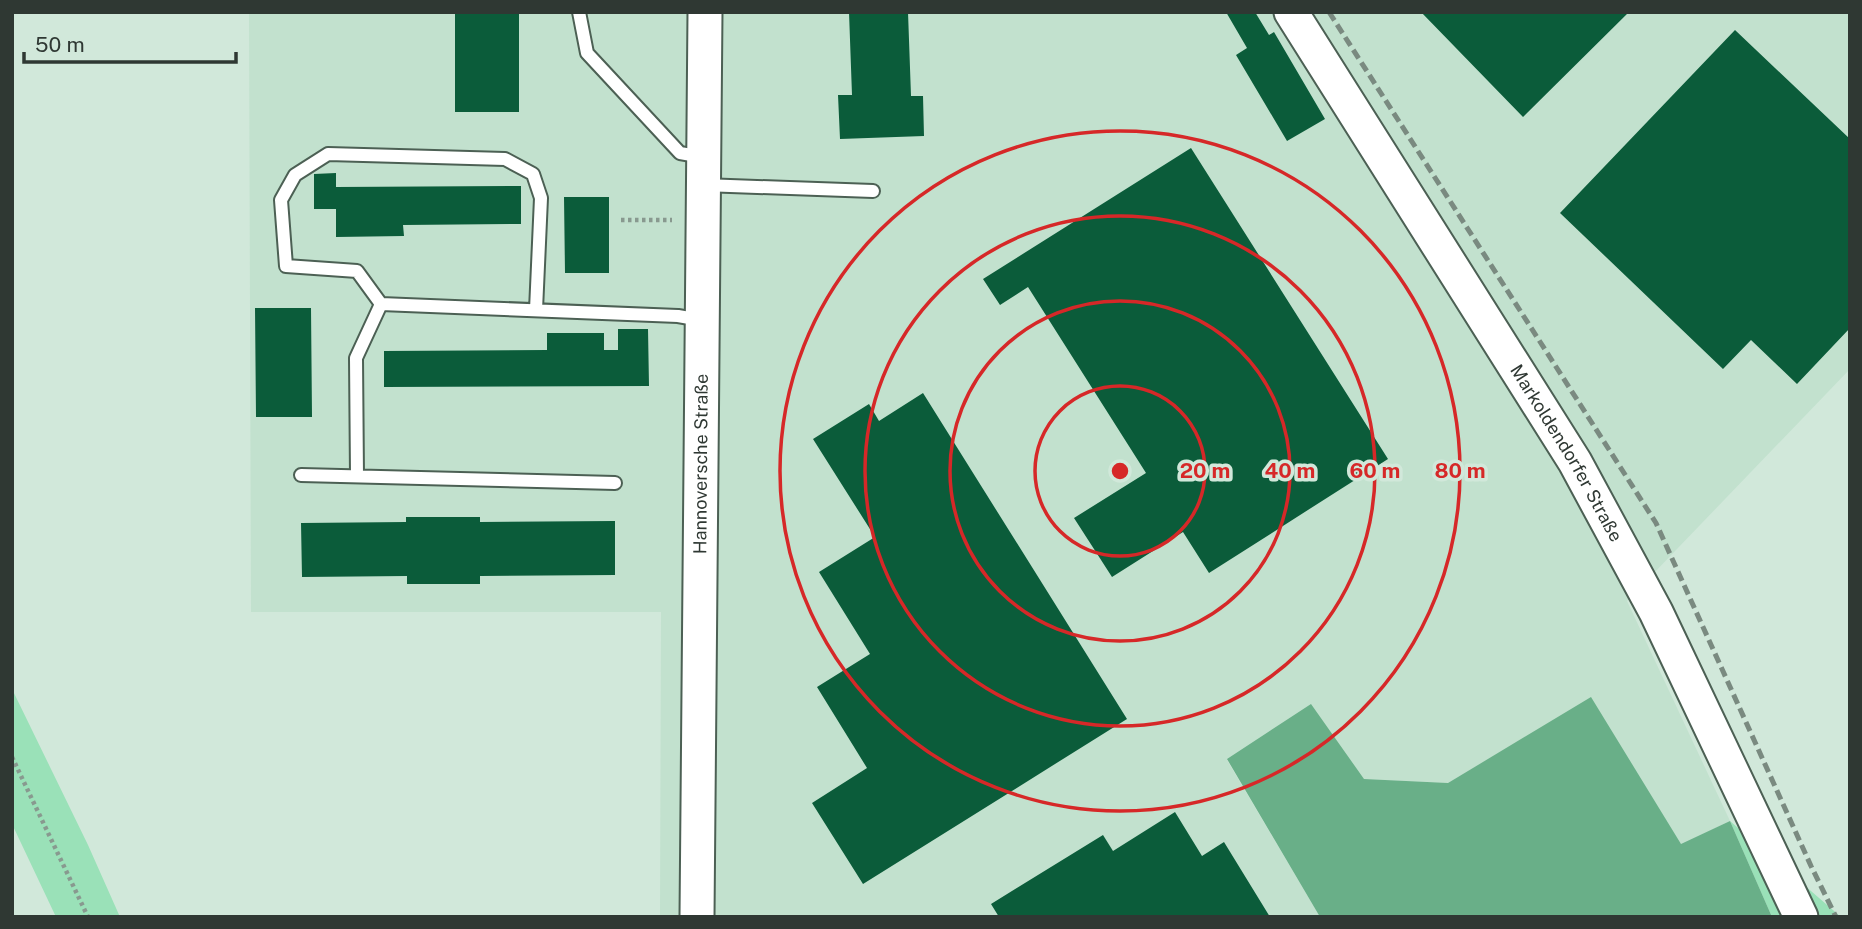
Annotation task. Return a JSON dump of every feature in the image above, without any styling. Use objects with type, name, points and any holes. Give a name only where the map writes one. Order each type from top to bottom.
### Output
[{"type":"main road","name":"Hannoversche Straße","points":[[697,917],[705,12]]},
{"type":"main road","name":"Markoldendorfer Straße","points":[[1291,12],[1575,462],[1656,612],[1801,917]]},
{"type":"lane","points":[[579,12],[587,53],[680,153],[703,171],[873,191]]},
{"type":"lane","points":[[381,304],[357,271],[286,266],[281,200],[295,175],[328,154],[505,159],[533,174],[541,198],[536,310]]},
{"type":"lane","points":[[381,304],[678,316],[702,320]]},
{"type":"lane","points":[[357,476],[356,358],[381,304]]},
{"type":"lane","points":[[301,475],[615,484]]},
{"type":"path","points":[[621,220],[680,220]]},
{"type":"path","points":[[12,757],[88,917]]},
{"type":"shaded area","points":[[249,12],[1850,12],[1850,369],[1627,601],[1730,821],[1681,845],[1591,698],[1448,783],[1364,779],[1227,760],[1320,917],[660,917],[661,612],[251,612]]},
{"type":"green space","points":[[12,689],[120,917],[56,917],[12,824]]},
{"type":"green space","points":[[1591,697],[1681,844],[1730,821],[1772,917],[1320,917],[1227,759],[1311,704],[1364,779],[1448,783]]},
{"type":"green space","points":[[1730,821],[1841,917],[1772,917]]},
{"type":"building","points":[[455,12],[519,12],[519,112],[455,112]]},
{"type":"building","points":[[849,12],[908,12],[911,96],[923,96],[924,136],[840,139],[838,95],[852,95]]},
{"type":"building","points":[[1226,12],[1255,12],[1269,35],[1274,32],[1325,119],[1287,141],[1236,55],[1247,48]]},
{"type":"building","points":[[1421,12],[1629,12],[1523,117]]},
{"type":"building","points":[[1735,30],[1850,139],[1850,328],[1797,384],[1751,340],[1723,369],[1560,213]]},
{"type":"building","points":[[1191,148],[1388,459],[1209,573],[1183,532],[1112,577],[1074,518],[1146,473],[1028,287],[1000,305],[983,279]]},
{"type":"building","points":[[336,173],[336,187],[521,186],[521,224],[403,225],[404,236],[336,237],[336,209],[314,209],[314,174]]},
{"type":"building","points":[[564,197],[609,197],[609,273],[565,273]]},
{"type":"building","points":[[255,308],[311,308],[312,417],[256,417]]},
{"type":"building","points":[[618,329],[648,329],[649,386],[384,387],[384,351],[547,350],[547,333],[604,333],[604,350],[618,350]]},
{"type":"building","points":[[923,393],[1127,719],[863,884],[812,803],[867,768],[817,687],[870,654],[819,572],[875,537],[813,439],[869,404],[879,421]]},
{"type":"building","points":[[406,517],[480,517],[480,522],[615,521],[615,575],[480,576],[480,584],[407,584],[407,576],[302,577],[301,523],[406,522]]},
{"type":"building","points":[[1175,812],[1202,856],[1224,842],[1270,917],[999,917],[991,904],[1103,835],[1113,851]]},
{"type":"railway","points":[[1329,12],[1656,523],[1836,917]]}]
